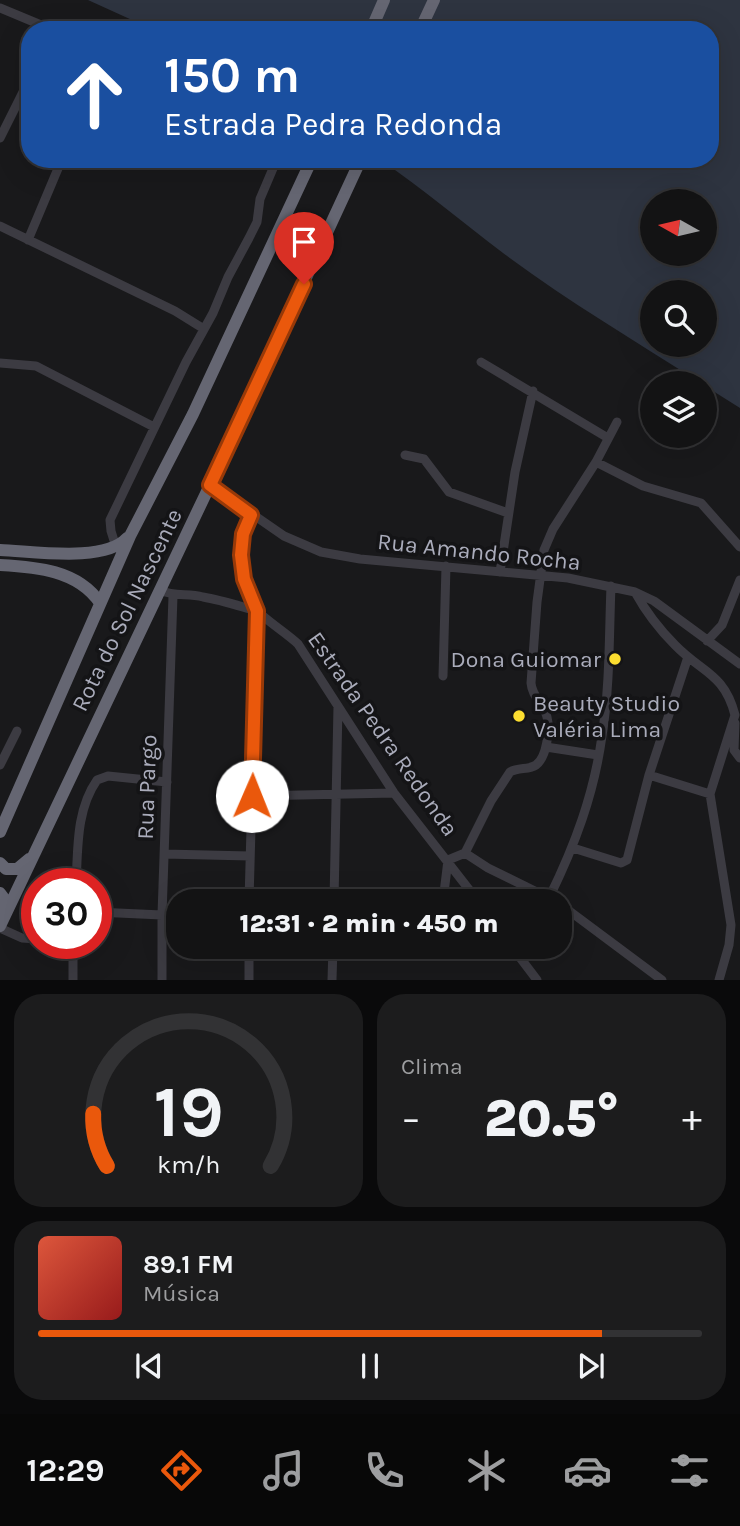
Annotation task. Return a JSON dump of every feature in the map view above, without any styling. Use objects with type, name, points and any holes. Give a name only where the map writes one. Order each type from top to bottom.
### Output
[{"type":"highway","points":[[375,21],[384,0]]},
{"type":"highway","points":[[424,21],[434,0]]},
{"type":"highway","name":"Rota do Sol Nascente","points":[[0,832],[130,536],[193,414],[307,168]]},
{"type":"highway","name":"Rota do Sol Nascente","points":[[2,923],[357,168]]},
{"type":"highway","points":[[0,550],[86,553],[116,547],[130,536]]},
{"type":"highway","points":[[0,565],[50,570],[94,593],[100,604]]},
{"type":"highway","points":[[0,863],[6,869],[17,869],[33,856]]},
{"type":"highway","points":[[0,892],[3,897],[2,923]]},
{"type":"street","points":[[0,8],[30,21]]},
{"type":"street","points":[[0,138],[21,96]]},
{"type":"street","points":[[28,240],[58,168]]},
{"type":"street","points":[[116,547],[110,520],[257,222],[260,199],[273,168]]},
{"type":"street","points":[[0,226],[175,311],[204,329]]},
{"type":"street","points":[[481,362],[608,438]]},
{"type":"street","points":[[0,363],[36,366],[155,427]]},
{"type":"street","points":[[500,572],[515,472],[533,391]]},
{"type":"street","points":[[444,889],[448,860],[465,853],[506,777],[515,769],[531,767],[539,762],[545,747],[548,718],[533,695],[531,683],[544,550],[553,529],[596,462],[617,422]]},
{"type":"street","points":[[405,455],[424,459],[445,488],[454,495],[509,513]]},
{"type":"street","points":[[596,462],[643,486],[701,503],[740,547]]},
{"type":"street","name":"Rua Amando Rocha","points":[[210,485],[251,515],[301,545],[321,552],[360,559],[541,575],[635,592],[654,601],[740,664]]},
{"type":"street","points":[[249,889],[257,611],[241,568],[243,534],[251,515]]},
{"type":"street","points":[[443,676],[446,566]]},
{"type":"street","points":[[707,641],[722,625],[740,580]]},
{"type":"street","points":[[556,889],[589,799],[602,737],[610,652],[611,586]]},
{"type":"street","points":[[160,590],[173,596],[202,596],[257,611]]},
{"type":"street","points":[[635,592],[648,614],[688,657],[717,678],[732,703],[735,715],[734,750],[740,758]]},
{"type":"street","name":"Rua Pargo","points":[[162,980],[173,596]]},
{"type":"street","name":"Estrada Pedra Redonda","points":[[257,611],[298,644],[394,793],[469,889]]},
{"type":"street","points":[[573,848],[618,862],[624,862],[629,855],[649,775],[688,657]]},
{"type":"street","points":[[334,889],[338,704]]},
{"type":"street","points":[[719,980],[729,945],[731,925],[710,794],[735,715]]},
{"type":"street","points":[[0,765],[17,732]]},
{"type":"street","points":[[545,747],[598,755]]},
{"type":"street","points":[[649,775],[710,794]]},
{"type":"street","points":[[77,868],[84,806],[97,780],[108,776],[167,782]]},
{"type":"street","points":[[252,796],[394,793]]},
{"type":"street","points":[[465,853],[532,889]]},
{"type":"street","points":[[164,855],[250,856]]},
{"type":"street","points":[[112,913],[162,915]]},
{"type":"street","points":[[572,913],[662,980]]},
{"type":"street","points":[[2,923],[21,937]]},
{"type":"street","points":[[73,959],[73,980]]},
{"type":"street","points":[[248,959],[248,980]]},
{"type":"street","points":[[332,980],[333,959]]},
{"type":"street","points":[[521,959],[537,980]]},
{"type":"water","points":[[88,0],[740,0],[740,408],[717,394],[717,371],[682,371],[660,357],[717,357],[717,280],[640,280],[640,345],[503,253],[391,168],[719,168],[719,21],[134,21]]},
{"type":"place","name":"Dona Guiomar","points":[[615,659]]},
{"type":"place","name":"Beauty Studio Valéria Lima","points":[[519,716]]},
{"type":"route","points":[[252,796],[257,611],[241,568],[243,534],[251,515],[210,485],[304,284]]}]
